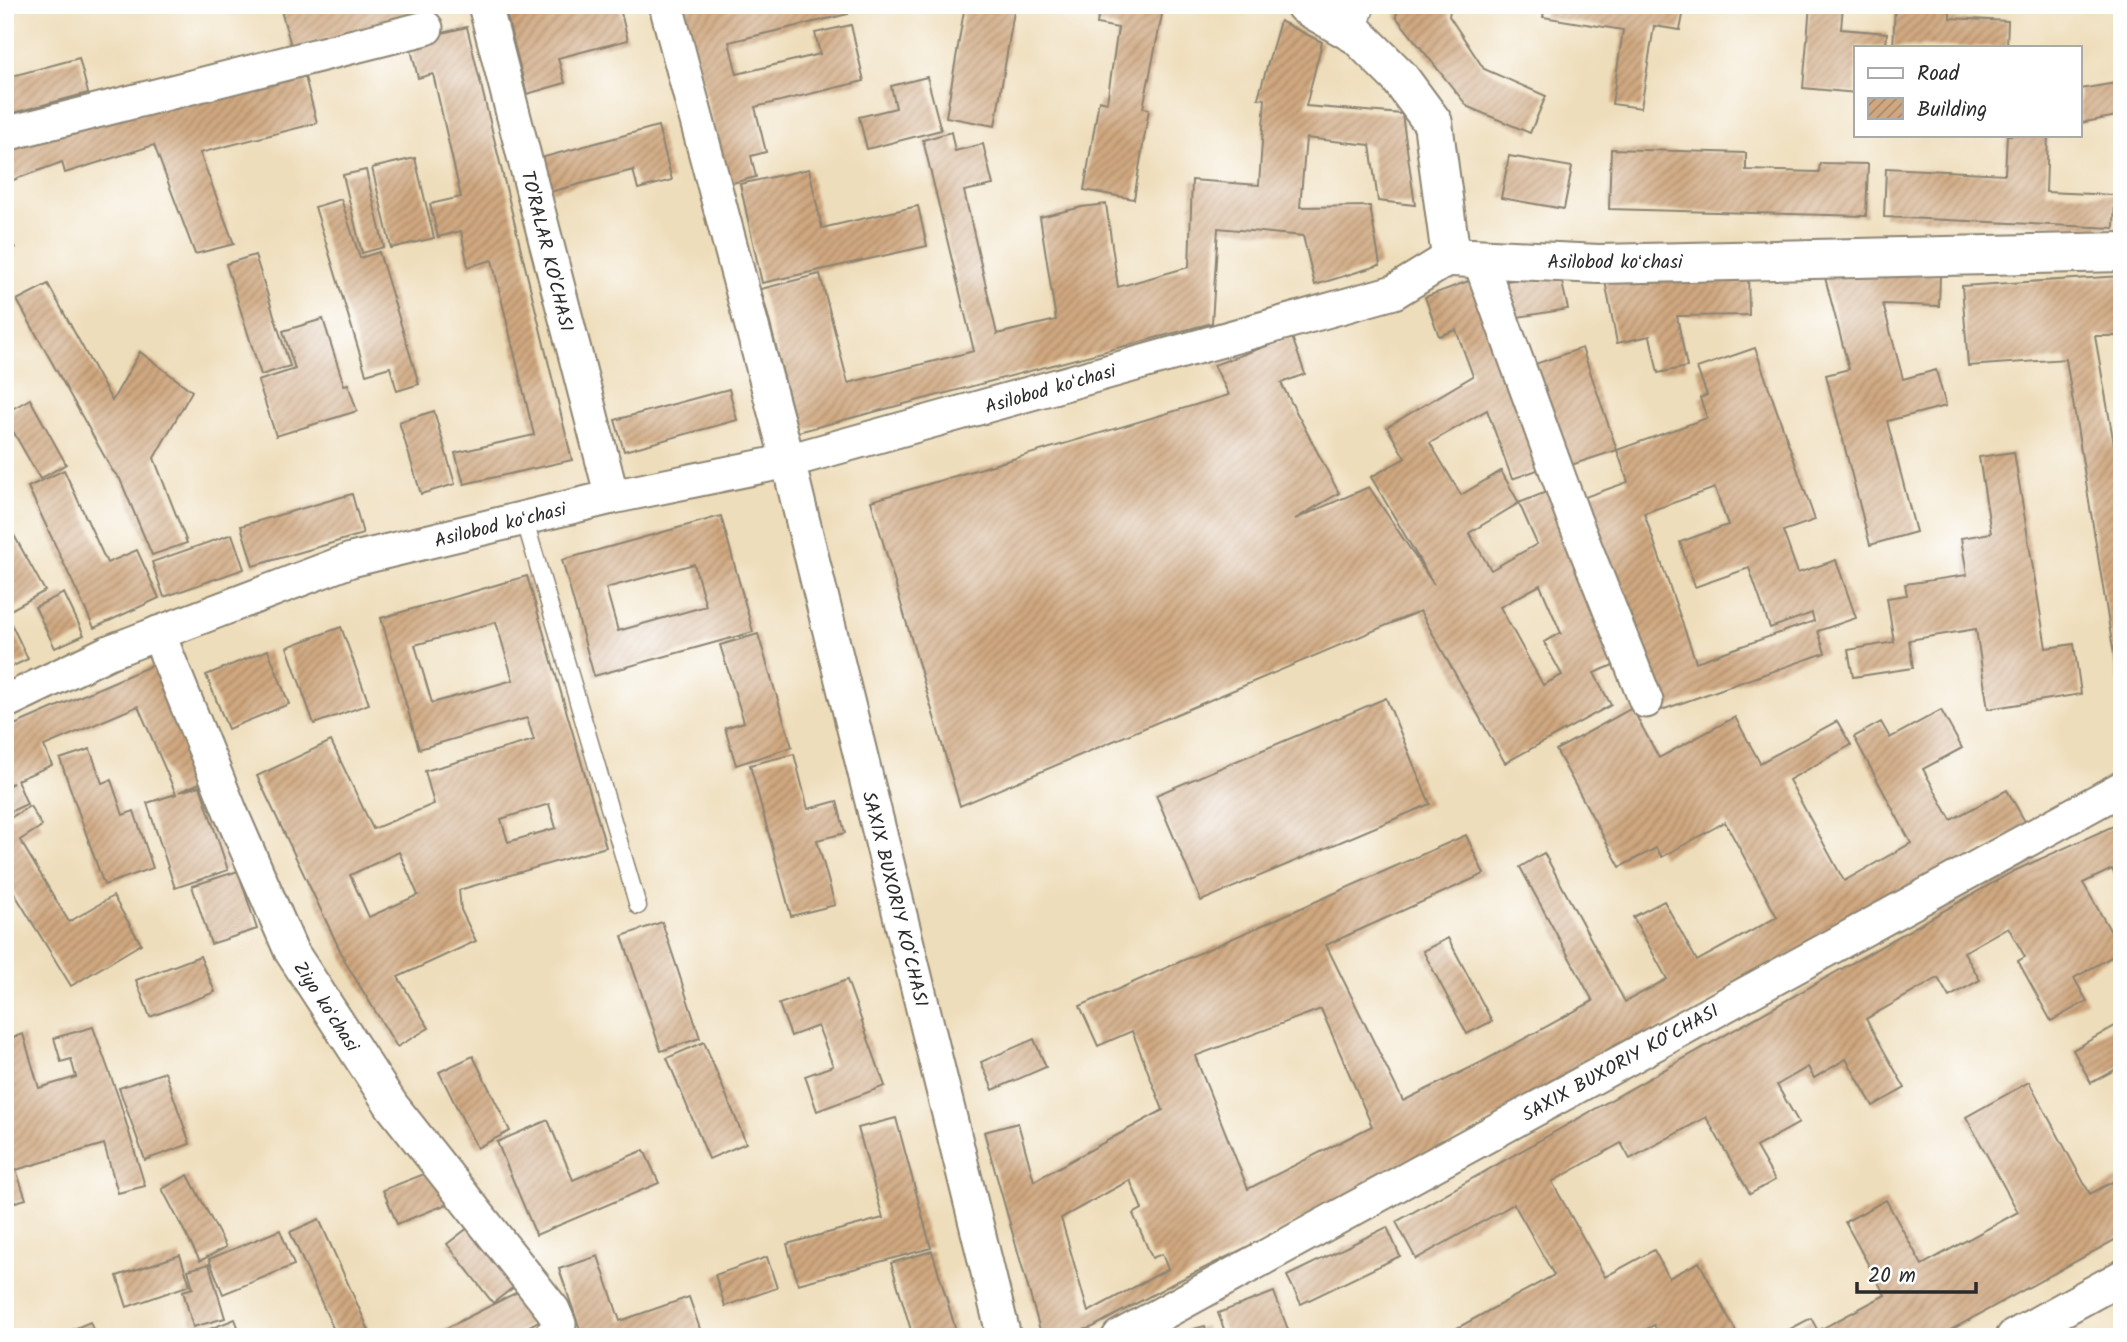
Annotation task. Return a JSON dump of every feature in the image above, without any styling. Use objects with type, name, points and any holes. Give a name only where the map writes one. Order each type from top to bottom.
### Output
[{"type":"street","name":"TO'RALAR KO'CHASI","points":[[485,5],[612,497]]},
{"type":"street","name":"SAXIX BUXORIY KO‘CHASI","points":[[666,5],[788,461],[1004,1337]]},
{"type":"street","points":[[1306,5],[1362,20],[1433,123],[1465,258],[1574,519],[1646,701]]},
{"type":"street","points":[[5,134],[426,28]]},
{"type":"street","name":"Asilobod koʻchasi","points":[[5,702],[109,652],[351,560],[612,497],[788,461],[1394,292],[1465,258],[1599,264],[2122,252]]},
{"type":"street","name":"Ziyo koʻchasi","points":[[158,633],[230,813],[291,951],[392,1106],[553,1310],[559,1324],[551,1337]]},
{"type":"street","name":"SAXIX BUXORIY KO‘CHASI","points":[[1119,1337],[2122,788]]},
{"type":"street","points":[[2013,1337],[2122,1277]]},
{"type":"lane","points":[[524,518],[638,906]]},
{"type":"building","points":[[504,5],[619,5],[628,40],[558,58],[565,83],[527,94]]},
{"type":"building","points":[[684,5],[846,5],[848,14],[729,42],[737,74],[820,54],[815,33],[851,25],[864,81],[755,107],[766,152],[751,156],[756,177],[728,184]]},
{"type":"building","points":[[965,5],[1015,5],[995,126],[946,117]]},
{"type":"building","points":[[1100,5],[1164,5],[1143,108],[1149,109],[1134,199],[1084,190],[1099,100],[1107,102],[1118,28],[1097,24]]},
{"type":"building","points":[[1398,5],[1451,5],[1449,16],[1484,69],[1546,96],[1530,133],[1468,107],[1396,17]]},
{"type":"building","points":[[1545,5],[1685,5],[1680,30],[1654,26],[1641,108],[1612,104],[1623,30],[1543,17]]},
{"type":"building","points":[[1810,5],[1843,5],[1841,29],[1887,33],[1886,46],[1854,46],[1854,93],[1803,88]]},
{"type":"building","points":[[1895,5],[1950,5],[1950,18],[2008,21],[2007,46],[1893,46]]},
{"type":"building","points":[[446,6],[292,49],[280,7]]},
{"type":"building","points":[[1280,21],[1322,42],[1306,106],[1402,114],[1415,205],[1378,201],[1370,145],[1306,138],[1300,207],[1370,206],[1380,265],[1315,285],[1303,236],[1218,228],[1212,323],[798,432],[761,289],[820,274],[848,383],[974,351],[923,140],[951,132],[955,151],[983,144],[993,185],[964,191],[997,334],[1056,320],[1040,217],[1106,204],[1118,287],[1189,267],[1192,180],[1259,185],[1265,99],[1258,98]]},
{"type":"building","points":[[467,27],[572,460],[464,484],[455,453],[534,435],[492,260],[468,267],[461,231],[438,237],[430,204],[461,197],[433,74],[418,78],[409,41]]},
{"type":"building","points":[[79,58],[88,93],[5,115],[5,78]]},
{"type":"building","points":[[304,73],[317,123],[200,153],[234,244],[195,254],[154,145],[65,173],[62,162],[5,183],[5,145]]},
{"type":"building","points":[[927,77],[941,130],[867,149],[859,117],[896,108],[891,86]]},
{"type":"building","points":[[2116,83],[2122,115],[2082,123],[2082,89]]},
{"type":"building","points":[[658,126],[672,180],[638,189],[633,170],[550,192],[541,158]]},
{"type":"building","points":[[2007,136],[2048,136],[2046,192],[2115,195],[2114,228],[1884,217],[1886,168],[2005,174]]},
{"type":"building","points":[[1611,149],[1746,153],[1746,170],[1819,172],[1820,163],[1868,164],[1866,216],[1609,209]]},
{"type":"building","points":[[1509,156],[1572,167],[1564,209],[1501,198]]},
{"type":"building","points":[[415,158],[434,238],[391,248],[372,168]]},
{"type":"building","points":[[809,169],[822,228],[918,206],[927,246],[762,283],[740,184]]},
{"type":"building","points":[[366,170],[384,247],[362,253],[343,175]]},
{"type":"building","points":[[341,199],[360,258],[379,252],[419,384],[397,391],[390,367],[366,374],[315,207]]},
{"type":"building","points":[[5,228],[15,248],[5,252]]},
{"type":"building","points":[[255,255],[290,366],[261,375],[226,264]]},
{"type":"building","points":[[1823,270],[1940,275],[1939,306],[1883,304],[1903,379],[1936,370],[1946,406],[1887,421],[1916,532],[1870,545],[1826,375],[1849,369]]},
{"type":"building","points":[[1748,272],[1749,315],[1677,316],[1687,367],[1658,373],[1650,336],[1617,343],[1605,281]]},
{"type":"building","points":[[1560,274],[1568,309],[1518,317],[1506,281]]},
{"type":"building","points":[[2122,276],[2122,336],[2095,336],[2122,490],[2122,679],[2118,680],[2066,359],[1968,366],[1962,286]]},
{"type":"building","points":[[1474,279],[1543,468],[1512,479],[1487,410],[1430,443],[1461,495],[1501,471],[1519,503],[1551,490],[1623,661],[1594,673],[1611,705],[1505,763],[1420,611],[960,806],[871,501],[1229,395],[1214,365],[1292,337],[1305,374],[1281,383],[1339,493],[1295,519],[1369,487],[1434,585],[1371,477],[1405,458],[1387,427],[1473,376],[1456,330],[1439,336],[1425,297]],"holes":[[[1519,503],[1537,544],[1491,570],[1469,533]],[[1540,585],[1561,633],[1544,642],[1562,675],[1543,685],[1500,607]]]},
{"type":"building","points":[[48,284],[112,401],[140,352],[192,391],[154,458],[187,543],[152,555],[120,479],[112,470],[17,300]]},
{"type":"building","points":[[323,319],[344,385],[348,384],[357,411],[276,436],[258,381],[295,369],[283,331]]},
{"type":"building","points":[[1582,348],[1617,450],[1571,465],[1535,364]]},
{"type":"building","points":[[1755,348],[1815,520],[1783,531],[1798,573],[1836,560],[1856,618],[1818,631],[1825,653],[1656,712],[1582,498],[1628,482],[1617,450],[1707,418],[1700,398],[1707,395],[1697,368]],"holes":[[[1715,488],[1728,525],[1680,542],[1695,587],[1749,568],[1770,628],[1812,613],[1814,621],[1696,662],[1644,513]]]},
{"type":"building","points":[[729,389],[737,420],[624,451],[615,420]]},
{"type":"building","points":[[30,399],[66,464],[40,479],[5,417],[5,413]]},
{"type":"building","points":[[434,411],[455,484],[421,494],[399,422]]},
{"type":"building","points":[[2014,452],[2046,648],[2074,644],[2081,694],[1988,709],[1976,629],[1909,640],[1913,668],[1853,677],[1848,650],[1894,642],[1887,598],[1907,595],[1905,584],[1967,575],[1961,538],[1991,533],[1979,457]]},
{"type":"building","points":[[64,470],[107,563],[137,550],[159,598],[94,628],[28,487]]},
{"type":"building","points":[[352,494],[363,534],[253,566],[241,526]]},
{"type":"building","points":[[721,516],[753,632],[594,676],[562,560]],"holes":[[[694,564],[706,606],[618,631],[606,588]]]},
{"type":"building","points":[[5,519],[45,591],[5,613]]},
{"type":"building","points":[[232,534],[244,569],[164,597],[152,562]]},
{"type":"building","points":[[527,576],[606,847],[459,890],[461,910],[476,941],[398,977],[429,1028],[397,1047],[347,965],[257,776],[331,741],[373,829],[434,804],[425,771],[534,740],[527,718],[419,749],[381,618]],"holes":[[[496,622],[513,680],[432,703],[415,645]],[[549,804],[556,828],[508,842],[501,819]],[[399,852],[418,895],[369,917],[350,875]]]},
{"type":"building","points":[[64,593],[84,635],[55,648],[35,607]]},
{"type":"building","points":[[8,617],[28,659],[5,670],[5,618]]},
{"type":"building","points":[[341,627],[369,704],[314,724],[287,647]]},
{"type":"building","points":[[758,634],[792,747],[736,765],[725,728],[744,722],[720,645]]},
{"type":"building","points":[[268,650],[289,704],[228,729],[206,675]]},
{"type":"building","points":[[157,663],[207,780],[179,792],[200,786],[228,870],[175,888],[147,803],[176,794],[138,706],[44,746],[52,765],[17,780],[27,804],[5,814],[5,787],[13,783],[5,785],[5,729]]},
{"type":"building","points":[[1386,698],[1430,804],[1201,901],[1156,795]]},
{"type":"building","points":[[1632,708],[1659,758],[1735,717],[1760,763],[1837,721],[1851,745],[1789,780],[1844,881],[1911,843],[1854,737],[1881,722],[1890,738],[1941,710],[1962,748],[1923,769],[1951,820],[2007,790],[2027,825],[1393,1175],[1174,1283],[1093,1327],[1059,1337],[1042,1337],[984,1132],[1018,1123],[1034,1181],[1163,1110],[1132,1031],[1098,1046],[1080,1006],[1466,835],[1484,874],[1326,945],[1403,1101],[1482,1062],[1593,1001],[1520,867],[1544,853],[1625,1002],[1667,979],[1633,917],[1664,901],[1697,961],[1777,917],[1725,822],[1662,857],[1656,848],[1620,867],[1556,750]],"holes":[[[1321,1009],[1372,1126],[1248,1189],[1195,1056]],[[1130,1180],[1142,1209],[1133,1214],[1152,1258],[1162,1254],[1168,1269],[1088,1312],[1061,1218]]]},
{"type":"building","points":[[90,749],[102,783],[111,780],[123,815],[134,811],[153,868],[104,885],[60,759]]},
{"type":"building","points":[[794,754],[808,809],[837,801],[845,833],[817,840],[835,905],[791,916],[750,765]]},
{"type":"building","points":[[30,806],[42,826],[20,840],[69,922],[113,896],[141,944],[71,986],[5,878],[5,821]]},
{"type":"building","points":[[2122,822],[2122,889],[2112,869],[2083,883],[2122,951],[2074,978],[2087,1001],[2051,1021],[2018,961],[2025,957],[2008,927],[1964,952],[1980,980],[1949,997],[1938,978],[1866,1019],[1905,1088],[1873,1106],[1846,1059],[1814,1078],[1808,1067],[1777,1085],[1799,1123],[1756,1147],[1775,1180],[1750,1194],[1706,1117],[1630,1159],[1621,1143],[1552,1182],[1605,1277],[1654,1250],[1669,1278],[1699,1262],[1739,1337],[1661,1337],[1654,1325],[1632,1337],[1574,1337],[1571,1332],[1562,1337],[1441,1337],[1554,1275],[1514,1204],[1416,1259],[1396,1222],[2014,871]]},
{"type":"building","points":[[238,871],[257,929],[211,944],[192,886]]},
{"type":"building","points":[[662,922],[700,1038],[661,1051],[622,936]]},
{"type":"building","points":[[1448,938],[1492,1021],[1467,1034],[1423,951]]},
{"type":"building","points":[[200,956],[215,992],[150,1017],[136,980]]},
{"type":"building","points":[[847,980],[885,1086],[817,1111],[805,1076],[833,1066],[818,1026],[791,1036],[779,1004]]},
{"type":"building","points":[[2122,1022],[2122,1066],[2091,1083],[2073,1050]]},
{"type":"building","points":[[93,1027],[119,1099],[145,1186],[118,1193],[104,1144],[16,1170],[26,1199],[5,1205],[5,1040],[23,1034],[39,1088],[76,1077],[71,1059],[61,1062],[54,1038]]},
{"type":"building","points":[[1034,1039],[1046,1067],[993,1090],[981,1062]]},
{"type":"building","points":[[704,1042],[746,1143],[709,1159],[667,1058]]},
{"type":"building","points":[[473,1056],[510,1131],[477,1148],[439,1072]]},
{"type":"building","points":[[165,1072],[190,1144],[145,1160],[119,1088]]},
{"type":"building","points":[[2029,1082],[2090,1194],[2122,1177],[2122,1236],[1938,1337],[1775,1337],[1811,1318],[1818,1331],[1885,1295],[1845,1222],[1886,1200],[1922,1265],[2018,1212],[1966,1117]]},
{"type":"building","points":[[896,1118],[931,1248],[798,1284],[787,1244],[883,1218],[858,1128]]},
{"type":"building","points":[[548,1120],[573,1180],[644,1150],[659,1183],[536,1235],[497,1142]]},
{"type":"building","points":[[437,1169],[450,1203],[397,1224],[383,1190]]},
{"type":"building","points":[[188,1175],[226,1247],[200,1261],[162,1189]]},
{"type":"building","points":[[319,1219],[372,1337],[337,1337],[290,1232]]},
{"type":"building","points":[[473,1224],[519,1283],[493,1303],[447,1244]]},
{"type":"building","points":[[1387,1227],[1400,1256],[1301,1304],[1287,1276]]},
{"type":"building","points":[[280,1230],[294,1265],[223,1294],[209,1259]]},
{"type":"building","points":[[932,1251],[958,1337],[913,1337],[891,1263]]},
{"type":"building","points":[[180,1255],[190,1285],[127,1307],[117,1276]]},
{"type":"building","points":[[598,1256],[620,1321],[689,1297],[700,1329],[677,1337],[578,1337],[582,1335],[559,1269]]},
{"type":"building","points":[[767,1257],[777,1288],[725,1306],[715,1275]]},
{"type":"building","points":[[209,1264],[225,1318],[193,1327],[183,1291],[193,1288],[188,1270]]},
{"type":"building","points":[[527,1287],[543,1319],[508,1337],[429,1337]]},
{"type":"building","points":[[1274,1292],[1290,1335],[1227,1337],[1218,1313]]},
{"type":"building","points":[[235,1319],[242,1337],[210,1337],[207,1330]]},
{"type":"building","points":[[90,1322],[96,1337],[63,1337],[62,1334]]},
{"type":"building","points":[[1205,1326],[1208,1337],[1176,1337],[1175,1334]]}]
